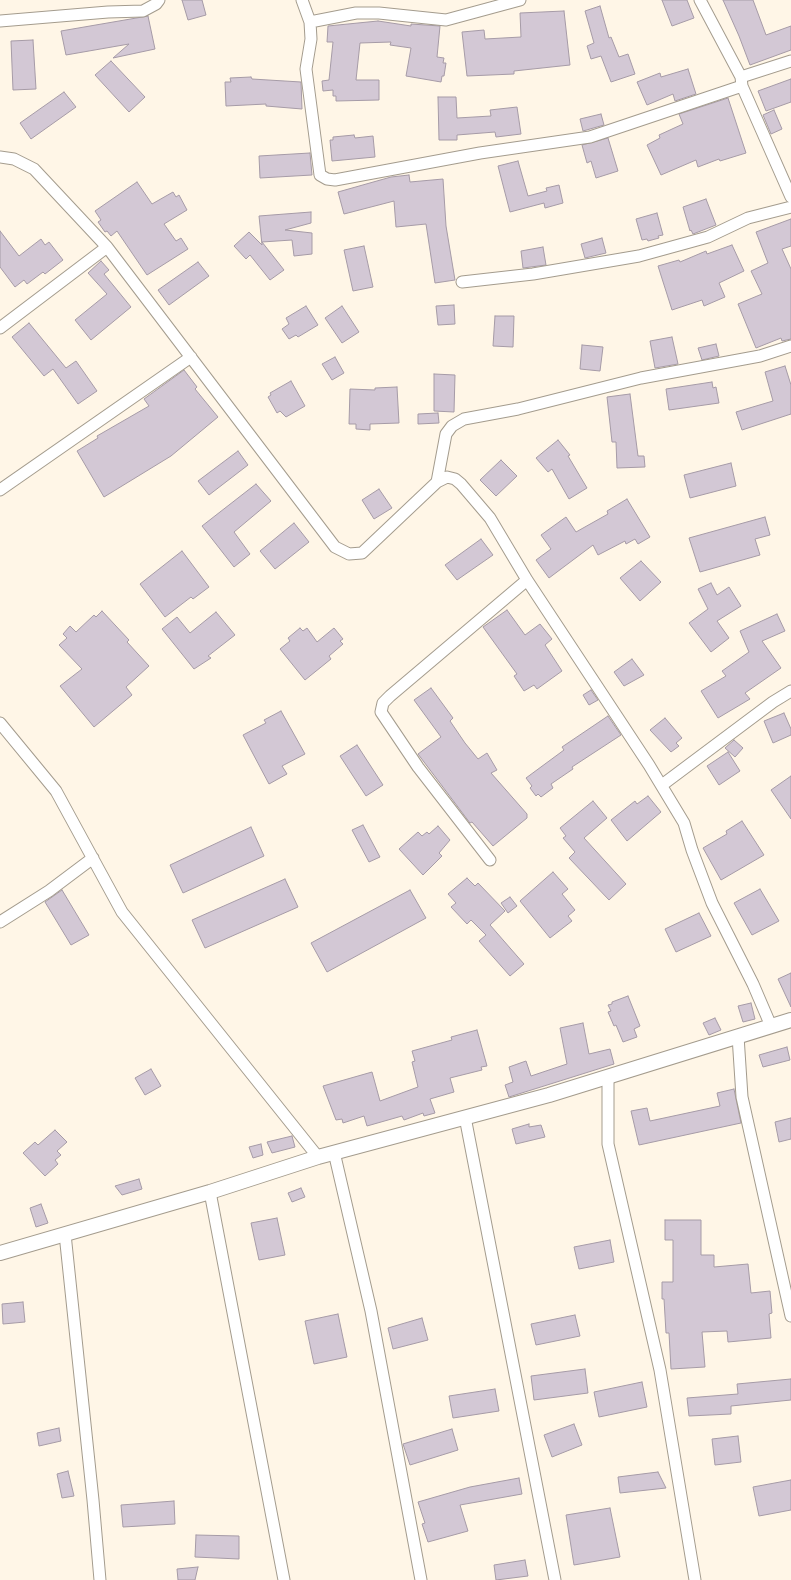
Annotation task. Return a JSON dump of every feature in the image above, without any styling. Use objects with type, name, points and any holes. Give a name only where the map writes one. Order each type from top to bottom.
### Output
[{"type":"street","points":[[0,21],[108,12],[143,12],[156,4],[159,0]]},
{"type":"street","points":[[302,0],[310,22],[311,40],[306,68],[319,171],[320,175],[327,179],[335,180],[480,153],[590,137],[791,61]]},
{"type":"street","points":[[310,22],[356,13],[379,13],[446,20],[520,0]]},
{"type":"street","points":[[700,0],[741,81],[791,197]]},
{"type":"street","points":[[0,157],[14,159],[34,169],[107,247],[335,547],[349,554],[362,553],[437,482],[447,477],[455,479],[461,484],[490,518],[527,580],[662,785],[684,823],[692,850],[712,902],[753,984],[771,1026]]},
{"type":"street","points":[[462,282],[533,274],[639,256],[708,237],[748,218],[791,207]]},
{"type":"street","points":[[0,328],[107,247]]},
{"type":"street","points":[[437,482],[446,434],[452,426],[464,419],[518,409],[641,378],[760,356],[791,346]]},
{"type":"street","points":[[0,490],[191,357]]},
{"type":"street","points":[[490,860],[418,767],[381,712],[383,703],[390,696],[527,580]]},
{"type":"street","points":[[662,785],[773,702],[791,691]]},
{"type":"street","points":[[0,723],[56,791],[122,912],[318,1156]]},
{"type":"street","points":[[0,922],[49,891],[93,858]]},
{"type":"street","points":[[0,1253],[210,1192],[318,1156],[465,1117],[608,1076],[791,1020]]},
{"type":"street","points":[[738,1036],[742,1097],[791,1316]]},
{"type":"street","points":[[608,1076],[608,1144],[660,1370],[695,1580]]},
{"type":"street","points":[[465,1117],[555,1580]]},
{"type":"street","points":[[334,1152],[371,1311],[421,1580]]},
{"type":"street","points":[[210,1192],[284,1580]]},
{"type":"street","points":[[65,1234],[100,1580]]},
{"type":"building","points":[[182,0],[202,0],[206,15],[188,20]]},
{"type":"building","points":[[662,0],[687,0],[694,18],[672,26]]},
{"type":"building","points":[[723,0],[753,0],[766,35],[791,26],[791,50],[750,65]]},
{"type":"building","points":[[600,6],[609,38],[611,37],[619,57],[628,54],[635,74],[611,82],[601,56],[591,59],[587,46],[594,43],[585,11]]},
{"type":"building","points":[[564,11],[570,65],[514,71],[514,74],[467,76],[462,32],[484,30],[485,39],[521,37],[520,13]]},
{"type":"building","points":[[148,16],[155,49],[113,58],[129,44],[66,55],[61,31]]},
{"type":"building","points":[[378,21],[411,26],[411,24],[440,26],[437,57],[444,58],[443,63],[446,63],[444,76],[442,76],[441,82],[406,76],[411,48],[390,45],[391,42],[360,43],[356,80],[379,80],[379,100],[336,101],[336,96],[333,96],[333,90],[323,91],[322,81],[329,80],[333,42],[327,42],[328,26]]},
{"type":"building","points":[[33,40],[36,89],[13,90],[11,41]]},
{"type":"building","points":[[111,61],[145,97],[129,112],[95,75]]},
{"type":"building","points":[[688,69],[696,94],[675,101],[673,94],[647,105],[637,82],[660,73],[661,77]]},
{"type":"building","points":[[251,77],[252,79],[301,82],[302,109],[266,106],[266,104],[226,106],[225,82],[231,82],[230,78]]},
{"type":"building","points":[[791,79],[791,102],[766,111],[758,91]]},
{"type":"building","points":[[64,92],[76,107],[31,139],[20,123]]},
{"type":"building","points":[[438,97],[456,97],[457,118],[491,116],[490,110],[517,107],[521,134],[496,137],[495,132],[457,135],[457,140],[439,140]]},
{"type":"building","points":[[728,98],[746,153],[720,161],[719,159],[698,167],[696,160],[661,175],[647,145],[660,138],[659,135],[683,124],[679,114]]},
{"type":"building","points":[[774,110],[782,129],[771,134],[763,115]]},
{"type":"building","points":[[601,114],[604,125],[583,131],[580,119]]},
{"type":"building","points":[[354,135],[355,138],[373,136],[375,157],[332,161],[330,140],[333,140],[333,137]]},
{"type":"building","points":[[608,138],[618,171],[596,178],[591,161],[587,163],[582,145]]},
{"type":"building","points":[[310,153],[312,175],[260,178],[259,156]]},
{"type":"building","points":[[518,161],[528,196],[547,191],[546,188],[559,185],[563,203],[545,208],[544,203],[510,212],[498,166]]},
{"type":"building","points":[[409,175],[410,182],[443,179],[446,226],[455,280],[435,283],[426,224],[396,227],[394,201],[344,214],[338,192],[391,177]]},
{"type":"building","points":[[137,182],[152,204],[173,192],[176,197],[179,195],[187,210],[164,224],[176,241],[181,238],[188,249],[147,275],[117,231],[111,236],[107,231],[105,232],[98,222],[101,220],[95,211]]},
{"type":"building","points":[[706,199],[716,225],[693,234],[691,230],[690,231],[683,207]]},
{"type":"building","points":[[311,212],[311,223],[285,230],[312,233],[312,254],[294,256],[292,240],[262,242],[284,270],[270,280],[250,255],[246,259],[234,246],[249,232],[262,245],[259,216]]},
{"type":"building","points":[[657,213],[663,235],[658,236],[659,238],[648,241],[647,239],[642,240],[636,219]]},
{"type":"building","points":[[791,219],[791,246],[782,249],[791,269],[791,339],[782,341],[781,338],[756,348],[738,304],[762,294],[751,271],[768,263],[756,232]]},
{"type":"building","points":[[0,231],[19,256],[41,239],[45,245],[49,242],[63,260],[45,274],[43,272],[27,284],[24,280],[15,287],[0,267]]},
{"type":"building","points":[[602,238],[606,253],[585,258],[581,244]]},
{"type":"building","points":[[732,245],[744,271],[719,283],[725,297],[704,306],[702,300],[672,310],[658,266],[679,260],[680,262],[706,251],[707,254]]},
{"type":"building","points":[[364,246],[373,287],[353,291],[344,250]]},
{"type":"building","points":[[543,247],[546,265],[523,268],[521,251]]},
{"type":"building","points":[[101,261],[109,270],[104,274],[131,307],[91,340],[75,320],[107,294],[88,273]]},
{"type":"building","points":[[198,262],[209,276],[169,305],[158,290]]},
{"type":"building","points":[[454,305],[455,324],[438,325],[436,306]]},
{"type":"building","points":[[306,306],[318,325],[298,337],[296,335],[289,339],[282,329],[289,324],[286,318]]},
{"type":"building","points":[[342,306],[359,332],[342,343],[325,318]]},
{"type":"building","points":[[495,316],[514,316],[513,347],[493,346]]},
{"type":"building","points":[[29,323],[66,368],[76,361],[97,391],[78,404],[53,369],[44,376],[12,337]]},
{"type":"building","points":[[672,337],[678,364],[655,368],[650,341]]},
{"type":"building","points":[[716,344],[719,356],[702,360],[698,348]]},
{"type":"building","points":[[582,345],[603,347],[600,371],[580,369]]},
{"type":"building","points":[[335,357],[344,373],[332,380],[322,364]]},
{"type":"building","points":[[785,366],[791,385],[791,414],[742,430],[736,412],[773,401],[765,372]]},
{"type":"building","points":[[184,370],[197,387],[195,389],[218,417],[171,456],[104,497],[77,451],[98,438],[97,436],[149,406],[144,399]]},
{"type":"building","points":[[434,374],[455,375],[454,412],[434,411]]},
{"type":"building","points":[[291,381],[305,406],[286,417],[280,411],[277,413],[268,397],[271,395],[270,393]]},
{"type":"building","points":[[712,382],[713,388],[716,387],[719,403],[669,410],[666,389]]},
{"type":"building","points":[[397,387],[399,423],[370,424],[370,430],[356,429],[356,424],[349,424],[350,389],[375,390],[375,388]]},
{"type":"building","points":[[630,394],[638,456],[644,456],[645,467],[617,468],[616,442],[612,442],[607,397]]},
{"type":"building","points":[[438,413],[439,423],[418,424],[418,414]]},
{"type":"building","points":[[558,440],[570,455],[568,456],[587,488],[569,499],[552,469],[548,472],[536,458]]},
{"type":"building","points":[[238,451],[248,465],[209,495],[198,481]]},
{"type":"building","points":[[501,460],[517,476],[496,496],[480,480]]},
{"type":"building","points":[[731,463],[736,486],[690,498],[684,475]]},
{"type":"building","points":[[256,484],[271,501],[234,532],[250,554],[234,567],[202,526]]},
{"type":"building","points":[[379,489],[392,508],[374,519],[362,500]]},
{"type":"building","points":[[627,499],[650,537],[638,544],[635,539],[626,544],[625,541],[598,555],[593,545],[549,578],[536,560],[551,549],[541,535],[566,517],[576,532],[608,514],[607,511]]},
{"type":"building","points":[[765,517],[770,535],[755,539],[760,555],[700,572],[689,538]]},
{"type":"building","points":[[294,523],[309,542],[275,569],[260,551]]},
{"type":"building","points":[[481,539],[493,555],[457,580],[445,565]]},
{"type":"building","points":[[182,551],[209,587],[193,599],[191,597],[165,617],[140,584]]},
{"type":"building","points":[[641,561],[661,582],[640,601],[620,578]]},
{"type":"building","points":[[711,583],[717,595],[729,587],[741,606],[717,621],[729,638],[711,652],[689,623],[708,609],[698,589]]},
{"type":"building","points":[[507,610],[525,635],[540,624],[552,639],[545,645],[562,671],[537,689],[534,685],[524,691],[514,676],[517,674],[483,627]]},
{"type":"building","points":[[102,611],[129,640],[127,642],[149,666],[126,687],[132,695],[94,727],[60,686],[82,669],[59,645],[67,638],[63,634],[70,626],[76,632],[94,615],[96,617]]},
{"type":"building","points":[[216,612],[235,635],[208,656],[211,658],[194,669],[162,629],[177,617],[190,633]]},
{"type":"building","points":[[777,614],[785,631],[762,641],[781,668],[745,693],[750,699],[718,718],[701,691],[726,676],[722,671],[749,652],[740,631]]},
{"type":"building","points":[[300,628],[303,631],[307,628],[317,642],[334,628],[343,639],[340,641],[343,644],[329,656],[331,659],[305,680],[280,649],[290,641],[288,638]]},
{"type":"building","points":[[632,659],[644,675],[624,686],[614,672]]},
{"type":"building","points":[[431,688],[453,718],[450,721],[465,743],[478,759],[487,753],[497,770],[491,773],[527,814],[527,818],[493,846],[472,822],[470,823],[418,754],[441,737],[414,700]]},
{"type":"building","points":[[591,690],[598,700],[589,705],[583,695]]},
{"type":"building","points":[[281,711],[305,754],[282,766],[287,774],[269,784],[243,735],[266,723],[264,720]]},
{"type":"building","points":[[784,713],[791,729],[791,735],[773,743],[764,721]]},
{"type":"building","points":[[608,716],[621,735],[572,767],[573,769],[551,784],[553,788],[541,797],[538,794],[536,796],[530,788],[532,786],[526,778],[564,750],[562,747]]},
{"type":"building","points":[[665,718],[682,738],[676,743],[679,746],[671,752],[650,730]]},
{"type":"building","points":[[734,740],[743,748],[735,757],[725,748]]},
{"type":"building","points":[[357,745],[383,785],[366,796],[340,756]]},
{"type":"building","points":[[728,752],[740,771],[719,785],[707,766]]},
{"type":"building","points":[[791,776],[791,819],[771,790]]},
{"type":"building","points":[[648,796],[661,812],[627,841],[611,820],[635,801],[637,804]]},
{"type":"building","points":[[593,801],[607,818],[584,838],[626,884],[609,900],[569,858],[575,852],[563,838],[566,836],[560,828]]},
{"type":"building","points":[[742,821],[764,855],[721,880],[703,848],[727,834],[726,831]]},
{"type":"building","points":[[363,825],[380,857],[369,862],[352,830]]},
{"type":"building","points":[[438,826],[450,840],[439,853],[442,856],[423,875],[399,849],[418,832],[422,836],[427,832],[429,834]]},
{"type":"building","points":[[251,827],[264,856],[183,893],[170,865]]},
{"type":"building","points":[[553,872],[568,889],[562,894],[575,910],[568,916],[572,921],[550,938],[520,901]]},
{"type":"building","points":[[467,878],[475,886],[478,883],[505,911],[490,925],[524,964],[510,976],[479,941],[486,935],[471,920],[467,924],[451,907],[456,903],[448,894]]},
{"type":"building","points":[[285,879],[298,907],[205,948],[192,920]]},
{"type":"building","points":[[760,889],[779,921],[752,935],[734,903]]},
{"type":"building","points":[[62,890],[89,935],[71,945],[45,902]]},
{"type":"building","points":[[410,890],[426,918],[327,972],[311,943]]},
{"type":"building","points":[[510,897],[517,906],[508,913],[501,903]]},
{"type":"building","points":[[699,913],[711,936],[676,952],[665,929]]},
{"type":"building","points":[[791,973],[791,1007],[778,979]]},
{"type":"building","points":[[628,996],[640,1026],[634,1029],[637,1037],[623,1042],[616,1025],[614,1026],[608,1012],[611,1011],[608,1005]]},
{"type":"building","points":[[751,1003],[755,1019],[743,1022],[738,1006]]},
{"type":"building","points":[[715,1018],[721,1030],[709,1035],[703,1023]]},
{"type":"building","points":[[583,1023],[589,1054],[610,1049],[614,1064],[509,1097],[505,1085],[513,1082],[509,1067],[526,1061],[531,1076],[567,1064],[560,1028]]},
{"type":"building","points":[[477,1030],[487,1066],[481,1067],[482,1070],[450,1078],[454,1092],[430,1099],[435,1113],[424,1116],[423,1113],[404,1120],[402,1116],[367,1126],[364,1116],[343,1123],[342,1119],[336,1120],[323,1086],[372,1072],[380,1101],[418,1087],[412,1062],[415,1061],[412,1051],[452,1040],[451,1037]]},
{"type":"building","points":[[787,1047],[790,1060],[763,1067],[759,1055]]},
{"type":"building","points":[[151,1069],[161,1086],[145,1095],[135,1078]]},
{"type":"building","points":[[734,1089],[741,1123],[639,1145],[631,1111],[647,1108],[650,1121],[720,1106],[717,1093]]},
{"type":"building","points":[[791,1118],[791,1139],[779,1142],[775,1122]]},
{"type":"building","points":[[529,1124],[529,1127],[541,1125],[545,1137],[516,1144],[512,1129]]},
{"type":"building","points":[[55,1130],[67,1142],[57,1151],[61,1155],[55,1160],[58,1164],[45,1176],[23,1153],[35,1142],[38,1145]]},
{"type":"building","points":[[292,1136],[295,1147],[272,1153],[267,1142]]},
{"type":"building","points":[[261,1144],[263,1155],[253,1158],[249,1147]]},
{"type":"building","points":[[139,1179],[142,1189],[122,1195],[115,1186]]},
{"type":"building","points":[[301,1188],[305,1197],[292,1202],[288,1193]]},
{"type":"building","points":[[41,1204],[48,1223],[36,1227],[30,1208]]},
{"type":"building","points":[[277,1218],[285,1255],[259,1260],[251,1223]]},
{"type":"building","points":[[665,1220],[701,1220],[701,1255],[714,1255],[714,1267],[748,1264],[751,1293],[770,1291],[772,1313],[769,1314],[771,1338],[728,1342],[727,1331],[702,1332],[705,1367],[671,1369],[669,1333],[666,1333],[664,1299],[662,1299],[662,1282],[673,1282],[673,1240],[665,1240]]},
{"type":"building","points":[[610,1240],[614,1262],[579,1269],[574,1247]]},
{"type":"building","points":[[23,1302],[25,1322],[3,1324],[2,1304]]},
{"type":"building","points":[[338,1314],[347,1357],[314,1364],[305,1321]]},
{"type":"building","points":[[575,1315],[580,1336],[536,1345],[531,1324]]},
{"type":"building","points":[[422,1318],[428,1340],[393,1349],[388,1328]]},
{"type":"building","points":[[585,1369],[588,1393],[534,1400],[531,1376]]},
{"type":"building","points":[[791,1379],[791,1400],[731,1406],[731,1414],[689,1416],[687,1398],[738,1394],[737,1384]]},
{"type":"building","points":[[642,1382],[647,1407],[599,1417],[594,1392]]},
{"type":"building","points":[[495,1389],[499,1411],[453,1418],[449,1396]]},
{"type":"building","points":[[574,1424],[582,1445],[552,1457],[544,1435]]},
{"type":"building","points":[[59,1428],[61,1441],[39,1446],[37,1433]]},
{"type":"building","points":[[452,1429],[458,1450],[410,1465],[403,1444]]},
{"type":"building","points":[[738,1436],[741,1462],[715,1465],[712,1439]]},
{"type":"building","points":[[68,1471],[74,1496],[62,1498],[57,1474]]},
{"type":"building","points":[[658,1472],[666,1488],[620,1493],[618,1477]]},
{"type":"building","points":[[519,1478],[522,1494],[460,1505],[468,1531],[428,1542],[422,1524],[425,1523],[418,1502],[470,1487]]},
{"type":"building","points":[[791,1480],[791,1510],[759,1516],[753,1487]]},
{"type":"building","points":[[174,1501],[175,1524],[123,1527],[121,1505]]},
{"type":"building","points":[[610,1508],[620,1557],[574,1565],[566,1515]]},
{"type":"building","points":[[196,1535],[239,1536],[239,1559],[195,1557]]},
{"type":"building","points":[[525,1560],[528,1576],[496,1580],[494,1565]]},
{"type":"building","points":[[198,1567],[195,1580],[178,1580],[177,1569]]}]
